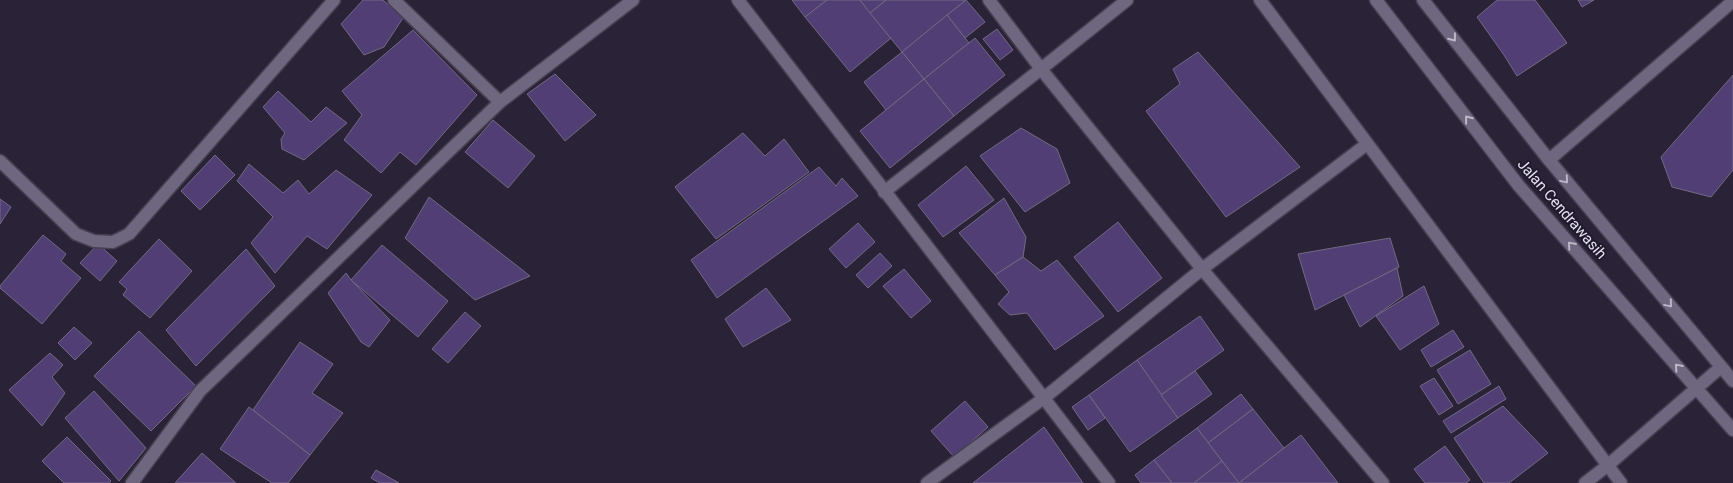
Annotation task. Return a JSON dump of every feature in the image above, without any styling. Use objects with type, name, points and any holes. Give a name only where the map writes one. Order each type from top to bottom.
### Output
[{"type":"street","points":[[0,161],[76,234],[94,241],[113,242],[128,234],[334,0]]},
{"type":"street","points":[[394,0],[500,102]]},
{"type":"street","points":[[132,483],[200,391],[500,102],[633,0]]},
{"type":"street","points":[[738,0],[1110,483]]},
{"type":"street","points":[[989,0],[1041,69],[1202,269],[1383,483]]},
{"type":"street","points":[[884,192],[1127,0]]},
{"type":"street","points":[[1260,0],[1621,483]]},
{"type":"street","name":"Jalan Cendrawasih","points":[[1376,0],[1519,186],[1733,430]]},
{"type":"street","name":"Jalan Cendrawasih","points":[[1423,0],[1549,160],[1733,380]]},
{"type":"street","points":[[1549,160],[1733,1]]},
{"type":"street","points":[[927,483],[1044,398],[1202,269],[1367,144]]},
{"type":"street","points":[[1585,483],[1721,367]]},
{"type":"building","points":[[363,0],[383,0],[403,18],[384,47],[364,55],[341,24]]},
{"type":"building","points":[[792,0],[827,0],[805,17]]},
{"type":"building","points":[[827,0],[860,0],[891,38],[850,72],[805,17]]},
{"type":"building","points":[[860,0],[886,0],[870,13]]},
{"type":"building","points":[[886,0],[966,0],[902,52],[870,13]]},
{"type":"building","points":[[966,0],[985,22],[965,38],[947,15]]},
{"type":"building","points":[[1497,0],[1535,0],[1567,43],[1517,76],[1477,17]]},
{"type":"building","points":[[1578,0],[1594,0],[1582,7]]},
{"type":"building","points":[[947,15],[969,43],[924,79],[902,52]]},
{"type":"building","points":[[997,29],[1013,50],[1000,60],[983,39]]},
{"type":"building","points":[[413,30],[477,95],[416,165],[400,152],[381,173],[344,140],[362,115],[342,91]]},
{"type":"building","points":[[975,38],[1005,75],[954,116],[924,79]]},
{"type":"building","points":[[902,52],[924,79],[886,110],[864,82]]},
{"type":"building","points":[[1198,52],[1300,167],[1226,217],[1146,111],[1180,84],[1173,69]]},
{"type":"building","points":[[555,74],[596,115],[565,141],[527,94]]},
{"type":"building","points":[[1733,75],[1733,170],[1711,197],[1672,187],[1661,157]]},
{"type":"building","points":[[924,79],[954,116],[890,168],[860,131]]},
{"type":"building","points":[[278,91],[311,122],[326,107],[347,123],[304,160],[282,149],[281,139],[285,133],[263,107]]},
{"type":"building","points":[[493,120],[535,156],[508,188],[465,152]]},
{"type":"building","points":[[1021,128],[1057,149],[1070,183],[1025,212],[980,156]]},
{"type":"building","points":[[743,133],[765,156],[784,139],[809,172],[716,239],[675,187]]},
{"type":"building","points":[[215,155],[235,175],[200,210],[181,191]]},
{"type":"building","points":[[249,164],[283,193],[298,180],[309,194],[336,170],[372,195],[327,249],[307,236],[275,273],[251,243],[273,217],[237,181]]},
{"type":"building","points":[[966,166],[994,200],[943,237],[918,205]]},
{"type":"building","points":[[819,167],[836,186],[842,178],[858,196],[717,298],[691,260]]},
{"type":"building","points":[[429,197],[530,276],[475,300],[405,238]]},
{"type":"building","points":[[1004,198],[1026,237],[1023,257],[995,275],[959,233]]},
{"type":"building","points":[[0,199],[11,207],[0,224]]},
{"type":"building","points":[[1118,222],[1162,278],[1118,312],[1074,257]]},
{"type":"building","points":[[858,223],[875,242],[846,268],[829,249]]},
{"type":"building","points":[[43,235],[66,254],[61,261],[81,278],[42,324],[0,286]]},
{"type":"building","points":[[1390,238],[1399,267],[1315,310],[1298,254]]},
{"type":"building","points":[[159,239],[192,271],[150,318],[123,295],[127,289],[119,282]]},
{"type":"building","points":[[98,244],[117,261],[100,281],[80,263]]},
{"type":"building","points":[[382,245],[448,301],[418,337],[351,280]]},
{"type":"building","points":[[246,249],[275,286],[196,366],[166,330]]},
{"type":"building","points":[[880,253],[892,266],[868,288],[856,275]]},
{"type":"building","points":[[1023,257],[1041,271],[1057,260],[1104,316],[1055,350],[1027,313],[1010,315],[998,304],[1009,292],[995,275]]},
{"type":"building","points":[[1397,268],[1403,296],[1360,327],[1344,295]]},
{"type":"building","points":[[904,269],[931,301],[911,318],[883,286]]},
{"type":"building","points":[[346,273],[390,320],[369,347],[361,342],[328,293]]},
{"type":"building","points":[[1424,286],[1439,324],[1400,350],[1376,316]]},
{"type":"building","points":[[766,288],[791,320],[743,347],[725,319]]},
{"type":"building","points":[[465,312],[481,326],[448,363],[432,349]]},
{"type":"building","points":[[1200,316],[1224,350],[1161,395],[1137,360]]},
{"type":"building","points":[[74,327],[92,343],[75,360],[58,343]]},
{"type":"building","points":[[1453,330],[1464,347],[1431,367],[1421,350]]},
{"type":"building","points":[[139,331],[196,386],[151,431],[94,376]]},
{"type":"building","points":[[300,342],[333,364],[312,393],[343,413],[310,455],[253,410]]},
{"type":"building","points":[[1470,350],[1491,384],[1458,404],[1437,370]]},
{"type":"building","points":[[50,353],[63,365],[52,377],[65,393],[42,426],[9,390]]},
{"type":"building","points":[[1137,360],[1178,418],[1130,452],[1089,395]]},
{"type":"building","points":[[1195,371],[1212,394],[1178,418],[1161,395]]},
{"type":"building","points":[[1434,378],[1453,406],[1439,415],[1420,386]]},
{"type":"building","points":[[1499,386],[1506,399],[1451,433],[1443,421]]},
{"type":"building","points":[[94,391],[146,448],[119,481],[65,418]]},
{"type":"building","points":[[1241,394],[1253,409],[1208,443],[1197,428]]},
{"type":"building","points":[[1089,395],[1105,418],[1088,430],[1072,407]]},
{"type":"building","points":[[965,401],[988,427],[954,457],[931,431]]},
{"type":"building","points":[[1503,406],[1548,453],[1509,483],[1484,483],[1454,438]]},
{"type":"building","points":[[249,407],[310,455],[288,483],[272,483],[220,449]]},
{"type":"building","points":[[1253,409],[1284,448],[1239,483],[1208,443]]},
{"type":"building","points":[[1044,427],[1083,483],[973,483]]},
{"type":"building","points":[[1197,428],[1222,461],[1194,483],[1172,483],[1154,460]]},
{"type":"building","points":[[1301,435],[1338,483],[1239,483],[1284,448]]},
{"type":"building","points":[[67,437],[111,481],[109,483],[64,483],[42,461]]},
{"type":"building","points":[[1445,446],[1470,480],[1466,483],[1425,483],[1414,469]]},
{"type":"building","points":[[202,453],[236,483],[175,483]]},
{"type":"building","points":[[1154,460],[1172,483],[1141,483],[1135,475]]},
{"type":"building","points":[[1222,461],[1239,483],[1194,483]]},
{"type":"building","points":[[376,470],[399,483],[380,483],[371,478]]}]
